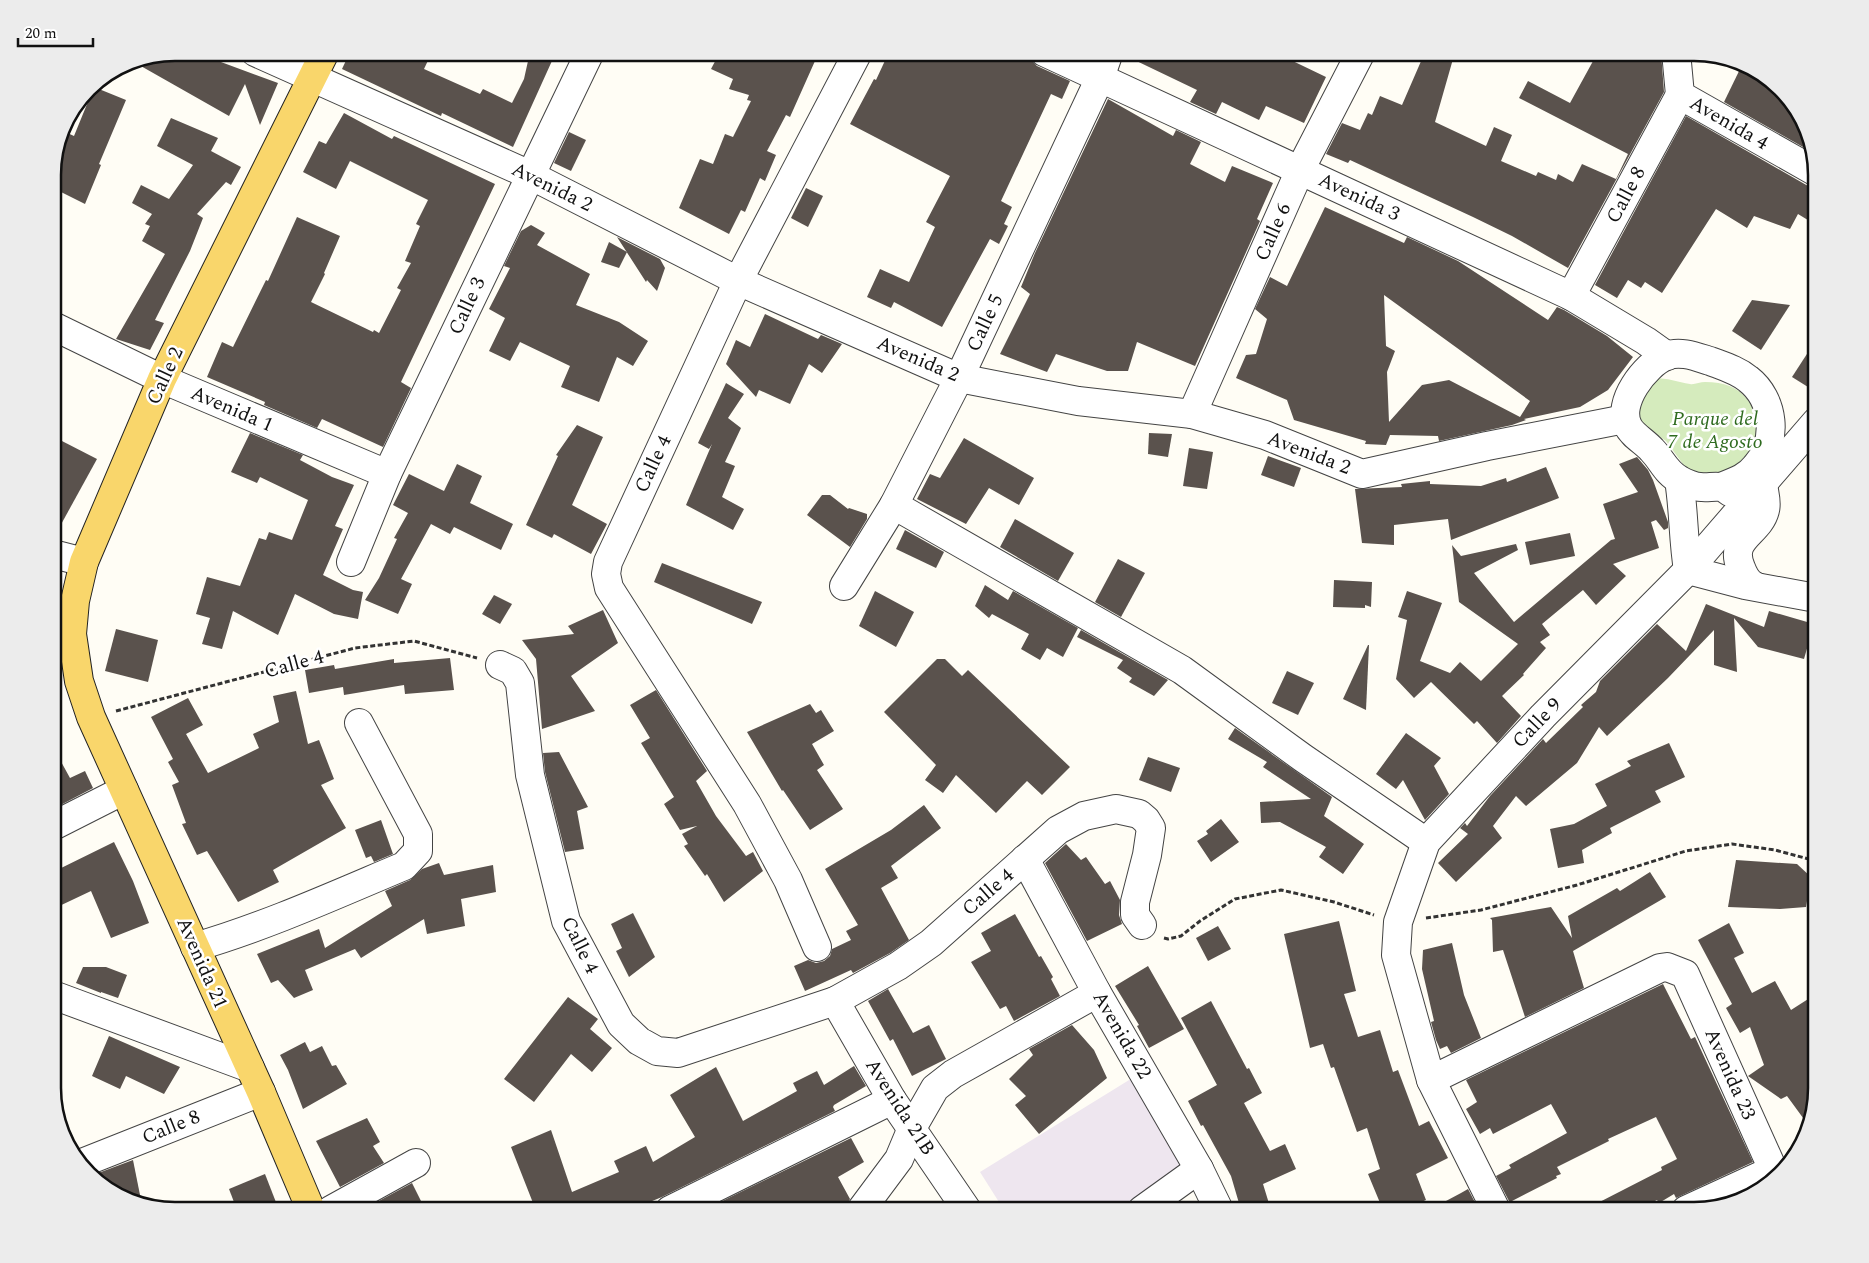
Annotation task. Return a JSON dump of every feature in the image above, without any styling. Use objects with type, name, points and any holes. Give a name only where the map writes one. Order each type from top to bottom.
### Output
[{"type":"main road","name":"Calle 2","points":[[91,717],[79,681],[72,634],[75,601],[84,562],[162,379],[321,61]]},
{"type":"main road","name":"Avenida 21","points":[[91,717],[255,1080],[308,1202]]},
{"type":"street","name":"Avenida 2","points":[[276,61],[530,175],[738,281],[959,378],[1078,401],[1192,414],[1265,435],[1362,474],[1487,446],[1626,419]]},
{"type":"street","name":"Calle 3","points":[[351,562],[387,474],[586,61]]},
{"type":"street","name":"Calle 4","points":[[817,947],[788,880],[747,804],[609,588],[606,574],[608,562],[738,281],[853,61]]},
{"type":"street","name":"Avenida 3","points":[[1063,61],[1572,296],[1646,340],[1667,356]]},
{"type":"street","name":"Calle 5","points":[[844,586],[894,505],[959,378],[1100,78],[1106,61]]},
{"type":"street","name":"Calle 6","points":[[1192,414],[1300,170],[1356,61]]},
{"type":"street","name":"Avenida 4","points":[[1677,61],[1680,95],[1807,167]]},
{"type":"street","name":"Calle 8","points":[[1572,296],[1680,95]]},
{"type":"street","name":"Avenida 1","points":[[61,330],[162,379],[387,474]]},
{"type":"street","points":[[1755,586],[1750,584],[1743,574],[1738,562],[1738,551],[1740,543],[1758,523],[1765,509],[1761,474],[1757,466],[1741,480],[1721,487],[1700,487],[1679,480],[1664,468],[1653,451],[1628,428],[1624,412],[1633,388],[1644,373],[1667,356],[1684,354],[1702,358],[1748,378],[1761,393],[1793,417],[1801,421],[1808,419]]},
{"type":"street","points":[[1761,393],[1769,411],[1771,430],[1761,474]]},
{"type":"street","name":"Calle 9","points":[[1492,1202],[1431,1080],[1396,955],[1398,922],[1426,842],[1543,716],[1688,570],[1761,474],[1808,430]]},
{"type":"street","points":[[1679,480],[1684,546],[1688,570],[1808,596]]},
{"type":"street","points":[[894,505],[1182,670],[1302,758],[1426,842]]},
{"type":"street","points":[[61,556],[84,562]]},
{"type":"street","name":"Calle 4","points":[[500,665],[512,671],[520,683],[530,775],[566,921],[621,1024],[639,1041],[657,1051],[678,1053],[836,1001],[898,966],[931,943],[1058,830],[1084,816],[1116,809],[1139,814],[1151,828],[1143,875],[1135,902],[1135,915],[1142,925]]},
{"type":"street","points":[[195,947],[223,939],[276,919],[404,866],[418,851],[418,834],[359,723]]},
{"type":"street","points":[[61,822],[124,790]]},
{"type":"street","name":"Avenida 22","points":[[1025,859],[1097,993],[1199,1169],[1215,1202]]},
{"type":"street","name":"Avenida 23","points":[[1431,1080],[1660,968],[1667,967],[1685,974],[1773,1169]]},
{"type":"street","points":[[867,1202],[899,1160],[912,1128],[934,1088],[946,1079],[1097,993]]},
{"type":"street","points":[[61,998],[255,1080]]},
{"type":"street","name":"Avenida 21B","points":[[836,1001],[892,1100],[962,1202]]},
{"type":"street","name":"Calle 8","points":[[88,1160],[255,1080]]},
{"type":"street","points":[[686,1202],[892,1100]]},
{"type":"street","points":[[345,1202],[416,1163]]},
{"type":"street","points":[[1153,1202],[1199,1169]]},
{"type":"street","points":[[1706,1201],[1766,1175]]},
{"type":"path","name":"Calle 4","points":[[91,717],[355,648],[414,641],[500,665]]},
{"type":"path","points":[[1142,925],[1155,936],[1168,939],[1181,936],[1200,921],[1235,899],[1281,890],[1334,902],[1398,922],[1481,910],[1577,885],[1686,851],[1732,844],[1775,850],[1808,859]]},
{"type":"shaded area","points":[[1134,1077],[1191,1168],[1137,1202],[999,1202],[980,1172]]},
{"type":"green space","name":"Parque del 7 de Agosto","points":[[1655,378],[1692,384],[1718,383],[1730,386],[1746,397],[1756,415],[1761,439],[1731,475],[1691,475],[1666,441],[1640,423],[1630,406]]},
{"type":"building","points":[[168,61],[218,61],[278,83],[260,125],[245,84],[229,116],[141,66]]},
{"type":"building","points":[[346,61],[428,61],[424,69],[480,94],[483,89],[512,103],[524,79],[528,61],[552,61],[513,147],[442,113],[441,116],[342,69]]},
{"type":"building","points":[[715,61],[815,61],[790,117],[786,115],[767,151],[776,155],[765,181],[760,178],[745,212],[741,210],[729,234],[679,208],[700,159],[713,164],[725,134],[733,137],[751,101],[747,100],[749,95],[729,89],[733,79],[711,69]]},
{"type":"building","points":[[885,61],[1032,61],[1037,66],[1070,81],[1062,99],[1051,94],[1001,201],[1012,207],[1004,224],[1008,226],[999,244],[990,239],[942,327],[894,302],[891,308],[867,297],[880,269],[909,282],[935,227],[926,222],[950,176],[850,124],[874,79],[876,80]]},
{"type":"building","points":[[1137,61],[1293,61],[1326,77],[1304,123],[1266,106],[1259,120],[1222,102],[1216,114],[1190,102],[1197,90]]},
{"type":"building","points":[[1421,61],[1452,61],[1435,122],[1486,146],[1494,127],[1512,135],[1501,161],[1536,176],[1538,172],[1556,180],[1558,174],[1573,182],[1582,164],[1616,179],[1628,154],[1519,98],[1528,81],[1570,103],[1593,61],[1662,61],[1664,92],[1568,268],[1512,236],[1473,217],[1350,160],[1348,163],[1326,154],[1342,123],[1360,130],[1368,113],[1372,115],[1380,96],[1402,105]]},
{"type":"building","points":[[1739,71],[1757,80],[1784,106],[1799,132],[1804,148],[1724,102]]},
{"type":"building","points":[[100,90],[126,100],[99,164],[101,165],[85,204],[61,192],[63,153],[69,134],[74,136],[87,104]]},
{"type":"building","points":[[1108,99],[1173,136],[1176,130],[1201,142],[1190,164],[1225,182],[1232,166],[1273,183],[1257,219],[1260,221],[1195,366],[1137,342],[1128,371],[1107,371],[1056,354],[1047,372],[1000,354],[1030,294],[1021,287],[1035,253]]},
{"type":"building","points":[[344,113],[392,139],[394,136],[495,184],[401,382],[411,388],[383,447],[322,419],[317,428],[264,405],[265,402],[207,377],[222,342],[233,347],[266,280],[268,281],[297,217],[340,236],[325,274],[311,302],[373,332],[374,330],[379,333],[401,290],[397,288],[411,263],[405,261],[420,226],[416,224],[428,200],[350,161],[336,189],[303,172],[319,141],[326,144]]},
{"type":"building","points":[[1686,116],[1808,186],[1808,220],[1798,214],[1790,229],[1754,216],[1747,228],[1716,209],[1662,293],[1645,282],[1641,288],[1628,280],[1617,298],[1595,285]]},
{"type":"building","points":[[171,118],[218,138],[211,151],[241,167],[231,185],[226,182],[197,214],[203,218],[190,251],[155,320],[164,323],[150,350],[116,339],[165,254],[142,241],[150,226],[145,224],[152,214],[132,203],[141,185],[169,199],[193,165],[157,146]]},
{"type":"building","points":[[569,132],[586,140],[571,171],[554,163]]},
{"type":"building","points":[[806,188],[823,196],[808,227],[791,218]]},
{"type":"building","points":[[1325,207],[1404,243],[1407,237],[1458,261],[1548,320],[1557,307],[1564,310],[1607,336],[1633,357],[1608,390],[1580,407],[1524,419],[1526,420],[1512,425],[1439,441],[1438,436],[1390,435],[1386,445],[1365,444],[1366,441],[1294,420],[1287,400],[1236,378],[1246,355],[1256,354],[1267,319],[1255,309],[1270,277],[1287,286]],"holes":[[[1384,295],[1530,401],[1520,417],[1449,380],[1422,385],[1389,422],[1387,372],[1395,351],[1386,346]]]},
{"type":"building","points":[[531,225],[545,233],[537,245],[590,274],[576,305],[619,322],[648,341],[633,366],[617,357],[599,402],[561,387],[570,366],[520,342],[510,361],[489,351],[505,318],[489,309],[510,268],[504,266],[521,231]]},
{"type":"building","points":[[617,237],[660,259],[665,268],[657,291],[647,280],[646,282]]},
{"type":"building","points":[[609,242],[627,252],[619,268],[601,262]]},
{"type":"building","points":[[1752,300],[1790,305],[1761,350],[1732,331]]},
{"type":"building","points":[[765,314],[818,339],[821,335],[842,344],[822,373],[809,364],[790,404],[759,390],[756,397],[726,364],[736,340],[750,347]]},
{"type":"building","points":[[1808,352],[1808,387],[1792,377]]},
{"type":"building","points":[[726,383],[744,394],[728,418],[741,428],[725,462],[735,466],[722,497],[744,509],[733,530],[686,505],[712,444],[709,449],[698,443]]},
{"type":"building","points":[[577,425],[603,437],[572,505],[607,524],[591,554],[554,534],[552,538],[526,525],[558,456],[556,455]]},
{"type":"building","points":[[250,433],[303,455],[300,460],[332,477],[354,485],[335,526],[343,529],[323,575],[353,590],[363,592],[358,619],[334,614],[295,594],[278,635],[233,611],[222,649],[202,644],[210,618],[196,614],[207,577],[240,586],[259,538],[266,540],[269,532],[292,540],[308,500],[260,477],[257,483],[231,472]]},
{"type":"building","points":[[1149,433],[1172,434],[1168,457],[1148,454]]},
{"type":"building","points":[[964,438],[1034,478],[1019,505],[989,488],[966,524],[917,499],[930,474],[940,478]]},
{"type":"building","points":[[61,441],[97,459],[61,524]]},
{"type":"building","points":[[1189,448],[1213,452],[1207,489],[1183,486]]},
{"type":"building","points":[[1268,456],[1301,468],[1294,487],[1261,475]]},
{"type":"building","points":[[1637,457],[1648,470],[1653,480],[1668,522],[1668,528],[1664,530],[1656,520],[1651,522],[1659,548],[1613,564],[1626,576],[1596,605],[1583,590],[1542,624],[1550,635],[1540,642],[1546,648],[1524,675],[1502,696],[1521,716],[1497,743],[1477,721],[1474,724],[1431,682],[1414,698],[1396,679],[1407,620],[1398,617],[1407,591],[1442,603],[1420,661],[1450,673],[1460,662],[1481,681],[1518,644],[1459,602],[1452,545],[1461,556],[1516,544],[1518,550],[1474,573],[1514,622],[1611,540],[1615,539],[1603,504],[1638,492],[1619,464]]},
{"type":"building","points":[[457,464],[482,476],[470,503],[513,524],[501,550],[454,527],[450,534],[431,524],[401,579],[412,584],[398,614],[365,600],[379,578],[397,539],[394,538],[408,513],[393,505],[409,474],[444,491]]},
{"type":"building","points":[[1546,467],[1559,498],[1451,540],[1448,519],[1394,525],[1394,545],[1362,543],[1355,489],[1402,487],[1401,484],[1430,481],[1430,484],[1481,486],[1506,478],[1507,482]]},
{"type":"building","points":[[822,495],[830,495],[848,509],[867,514],[867,519],[850,547],[807,515]]},
{"type":"building","points":[[1015,519],[1074,553],[1058,581],[1000,547]]},
{"type":"building","points":[[905,530],[944,552],[936,568],[896,549]]},
{"type":"building","points":[[1570,533],[1575,556],[1530,565],[1525,542]]},
{"type":"building","points":[[1118,559],[1145,573],[1121,617],[1095,602]]},
{"type":"building","points":[[662,563],[762,602],[752,624],[654,582]]},
{"type":"building","points":[[1334,580],[1372,582],[1371,607],[1365,605],[1365,608],[1333,607]]},
{"type":"building","points":[[985,585],[1008,600],[1013,591],[1078,628],[1063,657],[1047,648],[1040,660],[1021,649],[1029,634],[992,614],[989,618],[975,606]]},
{"type":"building","points":[[875,591],[914,612],[896,647],[859,626]]},
{"type":"building","points":[[494,595],[512,604],[500,624],[482,614]]},
{"type":"building","points":[[1706,604],[1764,627],[1769,611],[1808,622],[1808,645],[1804,659],[1758,647],[1734,618],[1737,672],[1714,665],[1714,630],[1668,678],[1607,736],[1599,727],[1577,763],[1526,806],[1516,796],[1493,826],[1502,838],[1456,882],[1438,863],[1468,834],[1460,828],[1465,823],[1467,826],[1490,796],[1543,739],[1546,743],[1583,707],[1581,705],[1596,692],[1600,681],[1657,624],[1686,651]]},
{"type":"building","points":[[603,610],[618,643],[571,676],[595,711],[542,729],[536,659],[522,640],[574,634],[568,626]]},
{"type":"building","points":[[116,629],[158,640],[148,682],[105,671]]},
{"type":"building","points":[[1081,630],[1168,680],[1154,696],[1129,682],[1132,678],[1117,668],[1123,660],[1077,637]]},
{"type":"building","points":[[1369,645],[1366,710],[1343,699]]},
{"type":"building","points":[[450,658],[454,690],[405,694],[404,685],[344,695],[343,687],[309,693],[305,670],[334,665],[335,669],[394,659],[394,663]]},
{"type":"building","points":[[937,659],[945,659],[962,676],[968,670],[1070,767],[1042,795],[1027,781],[996,813],[956,775],[943,793],[925,780],[936,765],[884,712]]},
{"type":"building","points":[[1287,671],[1314,683],[1298,715],[1272,703]]},
{"type":"building","points":[[656,690],[707,771],[696,781],[716,816],[746,856],[753,852],[763,871],[724,902],[707,874],[705,876],[684,846],[688,844],[682,834],[697,826],[680,830],[664,804],[674,797],[641,743],[650,738],[630,705]]},
{"type":"building","points":[[296,691],[308,744],[319,740],[334,779],[321,785],[346,828],[273,870],[279,882],[238,902],[207,851],[197,855],[182,824],[186,823],[172,785],[179,782],[168,762],[173,759],[151,717],[188,698],[203,725],[186,734],[208,773],[259,748],[253,734],[279,722],[273,696]]},
{"type":"building","points":[[810,704],[816,713],[821,710],[834,731],[812,744],[824,765],[817,770],[843,809],[810,830],[782,791],[747,732]]},
{"type":"building","points":[[1235,728],[1332,797],[1324,816],[1364,844],[1343,874],[1319,857],[1326,847],[1280,822],[1261,823],[1260,802],[1311,799],[1263,767],[1267,762],[1228,739]]},
{"type":"building","points":[[1406,733],[1441,758],[1434,766],[1449,794],[1425,820],[1403,780],[1396,789],[1376,774]]},
{"type":"building","points":[[1669,743],[1685,777],[1655,791],[1661,802],[1610,828],[1612,833],[1582,850],[1584,863],[1558,868],[1550,829],[1574,824],[1607,806],[1595,784],[1631,766],[1627,761]]},
{"type":"building","points":[[559,752],[588,807],[577,811],[584,849],[565,852],[545,772],[543,753]]},
{"type":"building","points":[[1148,757],[1180,768],[1171,792],[1139,780]]},
{"type":"building","points":[[61,762],[70,778],[85,771],[93,788],[61,805]]},
{"type":"building","points":[[924,805],[941,828],[891,866],[898,878],[881,888],[909,940],[890,953],[853,973],[851,970],[805,991],[794,966],[808,960],[816,963],[824,961],[830,956],[832,949],[851,940],[846,931],[858,925],[825,869],[891,830]]},
{"type":"building","points":[[1221,819],[1239,842],[1211,862],[1197,841],[1208,834],[1206,831]]},
{"type":"building","points":[[381,820],[393,854],[374,862],[371,856],[366,858],[355,830]]},
{"type":"building","points":[[114,842],[133,881],[149,923],[111,938],[91,891],[61,905],[61,868]]},
{"type":"building","points":[[1066,844],[1081,860],[1086,857],[1105,884],[1110,881],[1120,900],[1119,915],[1122,924],[1087,941],[1045,863]]},
{"type":"building","points":[[1736,860],[1797,864],[1808,874],[1806,907],[1780,909],[1728,907]]},
{"type":"building","points":[[439,863],[444,875],[493,865],[496,892],[461,899],[465,926],[427,934],[424,919],[361,958],[355,949],[305,970],[313,990],[294,998],[278,980],[271,983],[257,954],[319,929],[325,948],[392,906],[385,891],[410,880],[422,869]]},
{"type":"building","points":[[1650,872],[1666,897],[1573,951],[1584,988],[1525,1017],[1503,950],[1493,952],[1492,920],[1490,918],[1551,907],[1572,938],[1568,916],[1617,888],[1620,891]]},
{"type":"building","points":[[633,913],[655,957],[629,977],[616,951],[622,948],[611,924]]},
{"type":"building","points":[[1015,914],[1039,957],[1041,956],[1053,977],[1051,979],[1060,996],[1014,1021],[1006,1006],[1000,1009],[971,962],[991,951],[981,933]]},
{"type":"building","points":[[1339,921],[1356,991],[1344,994],[1358,1037],[1380,1030],[1393,1072],[1398,1070],[1419,1126],[1429,1121],[1448,1158],[1416,1174],[1426,1200],[1421,1202],[1380,1202],[1368,1174],[1380,1169],[1367,1128],[1357,1132],[1334,1067],[1331,1068],[1323,1044],[1310,1048],[1284,934]]},
{"type":"building","points":[[1729,923],[1744,953],[1734,958],[1752,993],[1775,981],[1791,1010],[1808,999],[1808,1088],[1803,1119],[1787,1096],[1781,1099],[1748,1076],[1764,1065],[1750,1027],[1740,1033],[1726,1008],[1732,1004],[1698,940]]},
{"type":"building","points":[[1218,926],[1231,949],[1208,961],[1196,938]]},
{"type":"building","points":[[1452,943],[1464,995],[1481,1038],[1451,1053],[1447,1046],[1440,1049],[1436,1040],[1431,1022],[1434,1021],[1422,969],[1423,950]]},
{"type":"building","points":[[1148,966],[1184,1029],[1149,1048],[1137,1026],[1139,1025],[1115,986]]},
{"type":"building","points":[[83,967],[106,967],[127,975],[118,998],[76,983]]},
{"type":"building","points":[[1663,984],[1691,1039],[1695,1037],[1753,1162],[1676,1198],[1674,1194],[1661,1202],[1657,1200],[1653,1202],[1600,1202],[1662,1170],[1661,1167],[1677,1159],[1656,1117],[1608,1139],[1609,1141],[1557,1167],[1561,1174],[1556,1176],[1557,1178],[1509,1202],[1496,1176],[1511,1168],[1509,1165],[1567,1133],[1551,1104],[1493,1134],[1490,1128],[1480,1134],[1466,1109],[1477,1102],[1466,1080]]},
{"type":"building","points":[[888,989],[913,1033],[929,1025],[946,1059],[912,1076],[893,1039],[890,1041],[868,1001]]},
{"type":"building","points":[[568,997],[598,1019],[590,1029],[612,1048],[592,1072],[571,1054],[534,1102],[504,1079]]},
{"type":"building","points":[[1211,1001],[1262,1093],[1244,1103],[1270,1151],[1285,1144],[1296,1169],[1263,1184],[1269,1202],[1239,1202],[1231,1176],[1188,1101],[1217,1085],[1181,1018]]},
{"type":"building","points":[[1072,1025],[1094,1050],[1107,1078],[1039,1134],[1015,1105],[1026,1096],[1009,1079],[1033,1055],[1029,1049]]},
{"type":"building","points":[[109,1036],[180,1067],[164,1094],[126,1076],[120,1089],[92,1076]]},
{"type":"building","points":[[305,1042],[310,1052],[322,1046],[332,1066],[336,1065],[347,1084],[303,1109],[280,1055]]},
{"type":"building","points":[[854,1066],[866,1086],[834,1105],[835,1111],[650,1202],[533,1202],[511,1147],[551,1130],[572,1192],[619,1172],[614,1161],[646,1146],[653,1162],[695,1137],[670,1095],[716,1067],[743,1121],[797,1091],[793,1083],[817,1071],[824,1085]]},
{"type":"building","points":[[367,1118],[380,1142],[373,1146],[384,1163],[340,1187],[316,1141]]},
{"type":"building","points":[[851,1138],[864,1162],[838,1177],[850,1199],[848,1202],[720,1202]]},
{"type":"building","points":[[133,1160],[140,1196],[112,1183],[100,1173]]},
{"type":"building","points":[[265,1174],[276,1202],[234,1202],[229,1189]]},
{"type":"building","points":[[412,1183],[421,1201],[419,1202],[377,1202]]},
{"type":"building","points":[[1468,1189],[1475,1202],[1444,1202]]}]
